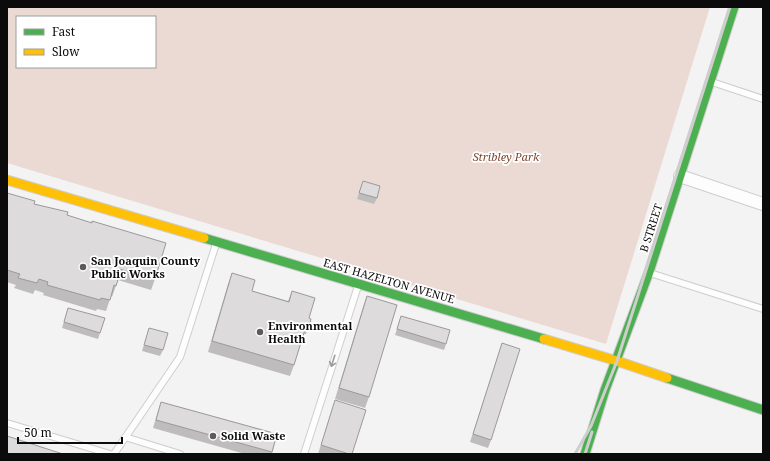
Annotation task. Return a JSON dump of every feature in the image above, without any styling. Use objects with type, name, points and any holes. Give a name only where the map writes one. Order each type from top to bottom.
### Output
[{"type":"street","name":"B STREET","points":[[585,454],[605,390],[649,272],[734,7]]},
{"type":"street","points":[[680,176],[763,204]]},
{"type":"street","name":"EAST HAZELTON AVENUE","points":[[7,180],[617,361],[763,410]]},
{"type":"lane","points":[[710,81],[763,99]]},
{"type":"lane","points":[[114,454],[180,357],[217,242]]},
{"type":"lane","points":[[649,272],[763,309]]},
{"type":"lane","points":[[304,454],[358,284]]},
{"type":"lane","points":[[7,423],[109,454]]},
{"type":"lane","points":[[125,437],[180,454]]},
{"type":"green space","name":"Stribley Park","points":[[7,7],[710,7],[606,344],[7,163]]},
{"type":"building","points":[[363,181],[380,186],[377,198],[359,193]]},
{"type":"building","name":"San Joaquin County Public Works","points":[[7,193],[35,201],[34,204],[68,212],[67,215],[92,223],[92,221],[166,243],[155,279],[119,269],[121,270],[116,286],[114,285],[110,300],[101,298],[100,300],[47,285],[48,282],[39,279],[37,283],[18,278],[20,274],[7,270]]},
{"type":"building","name":"Environmental Health","points":[[232,273],[255,280],[252,291],[289,302],[292,291],[315,298],[309,318],[311,319],[310,323],[307,323],[294,365],[212,341]]},
{"type":"building","points":[[367,296],[397,305],[369,397],[339,388]]},
{"type":"building","points":[[68,308],[105,318],[100,333],[64,322]]},
{"type":"building","points":[[401,316],[450,330],[446,344],[397,329]]},
{"type":"building","points":[[149,328],[168,333],[163,350],[144,345]]},
{"type":"building","points":[[502,343],[520,349],[491,440],[473,434]]},
{"type":"building","points":[[335,400],[366,410],[352,454],[321,445]]},
{"type":"building","points":[[161,402],[277,434],[272,452],[156,420]]},
{"type":"building","points":[[7,436],[63,454],[7,454]]},
{"type":"railway","points":[[575,454],[591,426],[617,361],[730,7]]},
{"type":"railway","points":[[585,454],[592,432]]},
{"type":"traffic: fast","points":[[585,454],[605,390],[649,272],[734,7]]},
{"type":"traffic: fast","points":[[204,238],[544,339]]},
{"type":"traffic: fast","points":[[667,378],[763,410]]},
{"type":"traffic: slow","points":[[7,180],[204,238]]},
{"type":"traffic: slow","points":[[544,339],[667,378]]},
{"type":"place","name":"San Joaquin County Public Works","points":[[83,267]]},
{"type":"place","name":"Environmental Health","points":[[260,332]]},
{"type":"place","name":"Solid Waste","points":[[213,436]]}]
